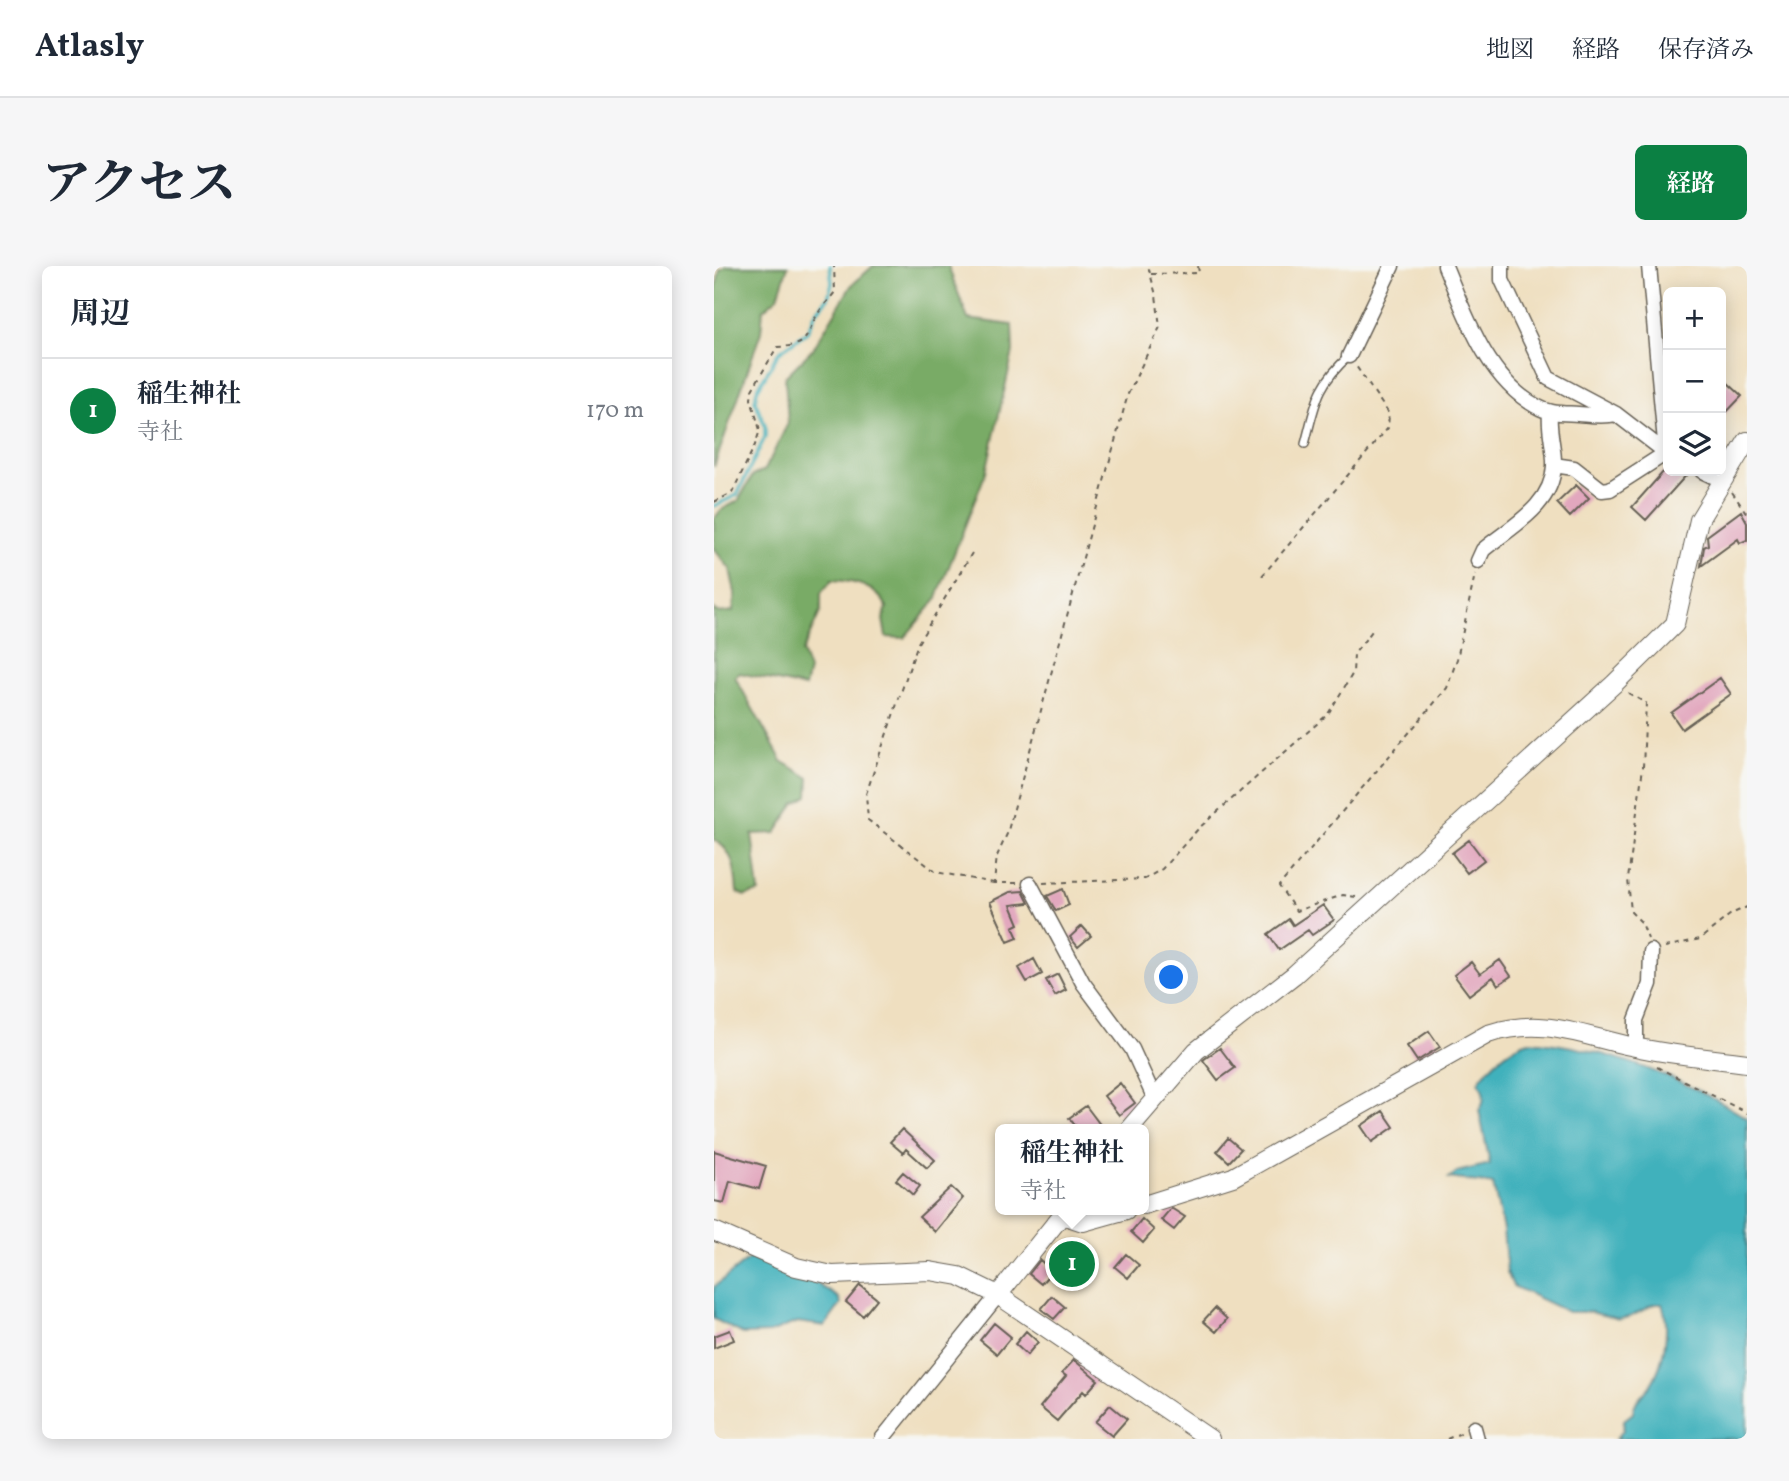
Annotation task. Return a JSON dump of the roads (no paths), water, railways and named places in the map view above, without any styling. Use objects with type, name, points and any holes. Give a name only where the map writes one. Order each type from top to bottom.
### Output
[{"type":"street","points":[[1349,356],[1392,266]]},
{"type":"street","points":[[1445,266],[1466,318],[1498,369],[1522,397],[1550,412],[1605,416],[1616,414]]},
{"type":"street","points":[[1502,266],[1502,280],[1548,378],[1616,414],[1663,451]]},
{"type":"street","points":[[1649,266],[1663,413]]},
{"type":"street","points":[[1478,561],[1483,550],[1540,502],[1550,485],[1554,465],[1548,433],[1550,412]]},
{"type":"street","points":[[1133,1124],[1196,1051],[1294,975],[1614,684],[1675,624],[1699,520],[1747,441]]},
{"type":"street","points":[[1554,465],[1574,468],[1602,490],[1610,489],[1663,456]]},
{"type":"street","points":[[1712,476],[1723,481]]},
{"type":"street","points":[[1030,884],[1083,983],[1132,1049],[1154,1097]]},
{"type":"street","points":[[1636,1048],[1636,1020],[1650,984],[1651,951]]},
{"type":"street","points":[[1149,1203],[1233,1177],[1498,1031],[1526,1025],[1550,1025],[1636,1048],[1747,1063]]},
{"type":"street","points":[[882,1439],[1062,1215]]},
{"type":"street","points":[[1070,1215],[1083,1222],[1108,1215]]},
{"type":"street","points":[[714,1231],[796,1267],[832,1275],[930,1271],[959,1276],[998,1295],[1210,1439]]},
{"type":"lane","points":[[1305,444],[1317,395],[1327,376],[1349,356]]},
{"type":"water","points":[[1529,1041],[1586,1050],[1643,1067],[1697,1090],[1747,1118],[1747,1439],[1616,1439],[1623,1430],[1624,1420],[1633,1413],[1637,1401],[1650,1386],[1659,1368],[1666,1335],[1662,1304],[1654,1304],[1630,1317],[1619,1319],[1590,1312],[1568,1312],[1513,1286],[1507,1272],[1503,1230],[1493,1184],[1449,1178],[1457,1172],[1490,1164],[1479,1110],[1484,1096],[1478,1082],[1500,1057]]},
{"type":"water","points":[[755,1254],[806,1276],[839,1298],[841,1304],[825,1326],[797,1322],[770,1333],[743,1334],[714,1319],[714,1287]]},
{"type":"waterway","points":[[714,506],[737,495],[765,437],[765,425],[755,401],[757,390],[779,352],[807,332],[816,312],[828,298],[832,283],[830,266]]},
{"type":"place","name":"稲生神社","points":[[1072,1264]]}]
